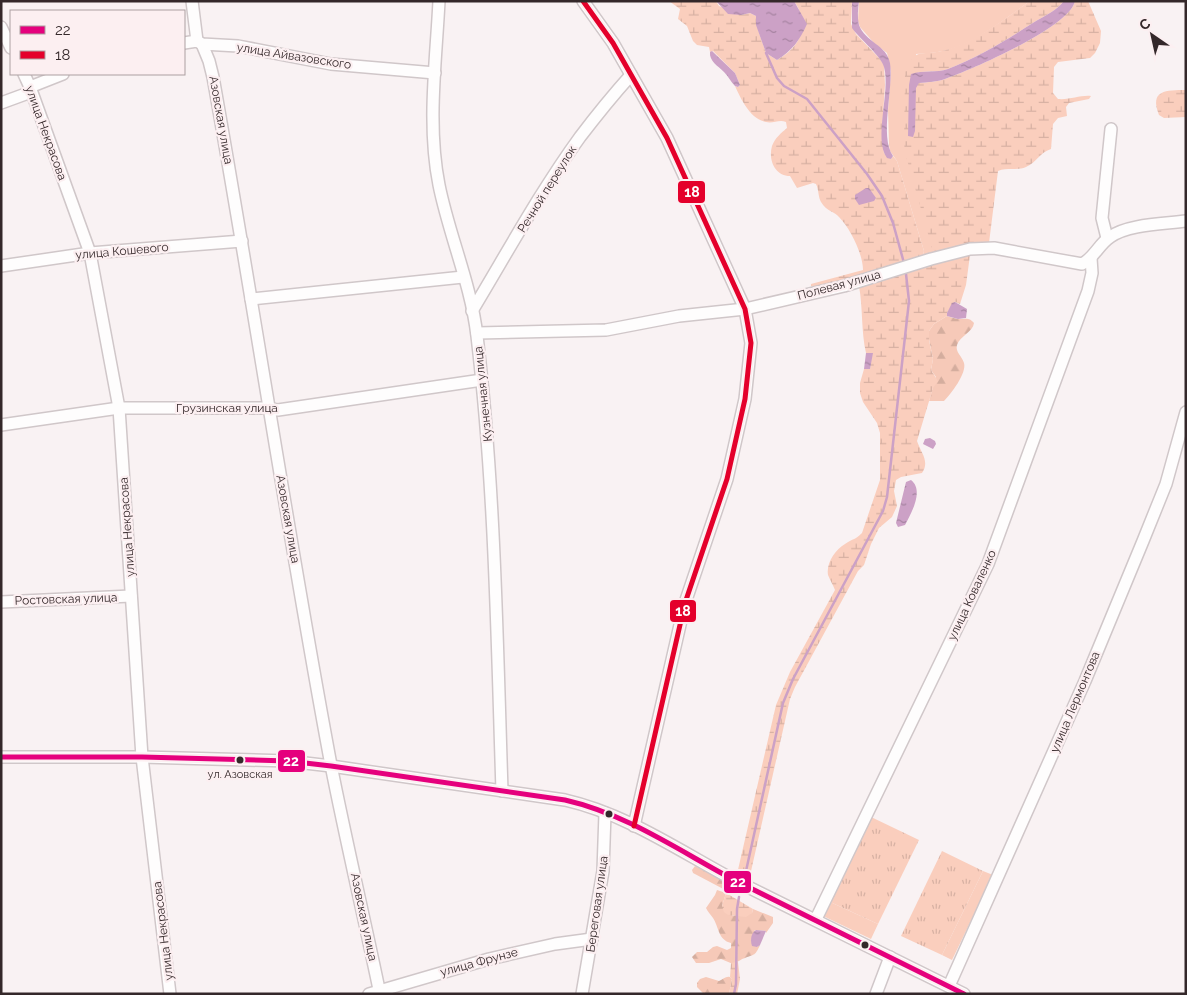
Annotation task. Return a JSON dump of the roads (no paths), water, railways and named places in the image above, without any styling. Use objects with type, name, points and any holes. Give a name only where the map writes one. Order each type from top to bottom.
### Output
[{"type":"street","name":"Азовская улица","points":[[192,1],[200,42],[213,77],[242,241],[268,408],[331,766],[376,992]]},
{"type":"street","name":"Кузнечная улица","points":[[439,1],[433,126],[435,159],[444,209],[472,310],[482,380],[491,477],[502,791]]},
{"type":"street","points":[[583,1],[612,43],[676,156],[745,309],[752,349],[742,415],[727,479],[685,603],[634,826]]},
{"type":"street","points":[[1,27],[10,46]]},
{"type":"street","name":"улица Айвазовского","points":[[185,43],[200,42],[238,46],[331,64],[435,73]]},
{"type":"street","name":"улица Некрасова","points":[[24,75],[90,253],[119,408],[142,757],[170,994]]},
{"type":"street","points":[[1,103],[61,75]]},
{"type":"street","name":"Речной переулок","points":[[472,310],[579,138],[631,75]]},
{"type":"street","points":[[1107,238],[1102,218],[1111,129]]},
{"type":"street","points":[[1091,258],[1107,238],[1116,233],[1128,229],[1186,221]]},
{"type":"street","name":"улица Кошевого","points":[[1,266],[90,253],[242,241]]},
{"type":"street","name":"Полевая улица","points":[[476,333],[606,330],[679,316],[745,309],[844,286],[931,259],[976,249],[994,248],[1076,264],[1082,264],[1091,258]]},
{"type":"street","name":"улица Коваленко","points":[[816,919],[988,564],[1088,291],[1092,273],[1091,258]]},
{"type":"street","points":[[251,299],[463,276]]},
{"type":"street","name":"Грузинская улица","points":[[1,425],[119,408],[268,408],[278,410],[482,380]]},
{"type":"street","name":"улица Лермонтова","points":[[949,986],[1085,681],[1143,541],[1166,484],[1186,412]]},
{"type":"street","name":"Ростовская улица","points":[[1,602],[131,596]]},
{"type":"street","points":[[1,757],[142,757],[256,760],[331,766],[582,804],[634,826],[737,881],[964,994]]},
{"type":"street","name":"Береговая улица","points":[[582,994],[604,862],[605,813]]},
{"type":"street","name":"улица Фрунзе","points":[[376,992],[489,959],[554,944],[592,939]]},
{"type":"street","points":[[876,994],[890,957]]},
{"type":"water","points":[[716,1],[794,1],[807,24],[795,45],[777,60],[766,53],[756,25],[756,16],[750,13],[741,15],[728,14]]},
{"type":"water","points":[[852,1],[859,1],[858,19],[862,31],[885,52],[890,63],[887,137],[893,156],[891,159],[887,158],[883,150],[882,139],[886,77],[884,67],[879,58],[852,28]]},
{"type":"water","points":[[1064,1],[1075,1],[1069,11],[1039,35],[958,74],[939,81],[919,83],[916,88],[915,131],[913,137],[908,136],[911,74],[948,69],[971,59],[1051,12]]},
{"type":"water","points":[[712,51],[735,73],[740,85],[738,87],[712,61],[710,52]]},
{"type":"water","points":[[869,188],[876,198],[874,201],[859,205],[855,195]]},
{"type":"water","points":[[955,302],[967,309],[966,318],[958,319],[947,316],[952,303]]},
{"type":"water","points":[[866,353],[873,353],[870,369],[864,369]]},
{"type":"water","points":[[930,438],[936,444],[933,449],[923,444],[925,439]]},
{"type":"water","points":[[911,480],[917,489],[916,501],[905,525],[898,527],[896,523],[906,482]]},
{"type":"water","points":[[756,930],[766,931],[760,945],[757,947],[752,946],[751,941],[752,935]]},
{"type":"waterway","points":[[766,53],[777,78],[784,86],[807,99],[867,174],[882,196],[893,223],[904,263]]},
{"type":"waterway","points":[[746,871],[783,703],[793,679],[883,511],[887,497],[909,301],[906,274]]},
{"type":"waterway","points":[[734,994],[739,897]]},
{"type":"place","name":"ул. Азовская","points":[[240,760]]}]
